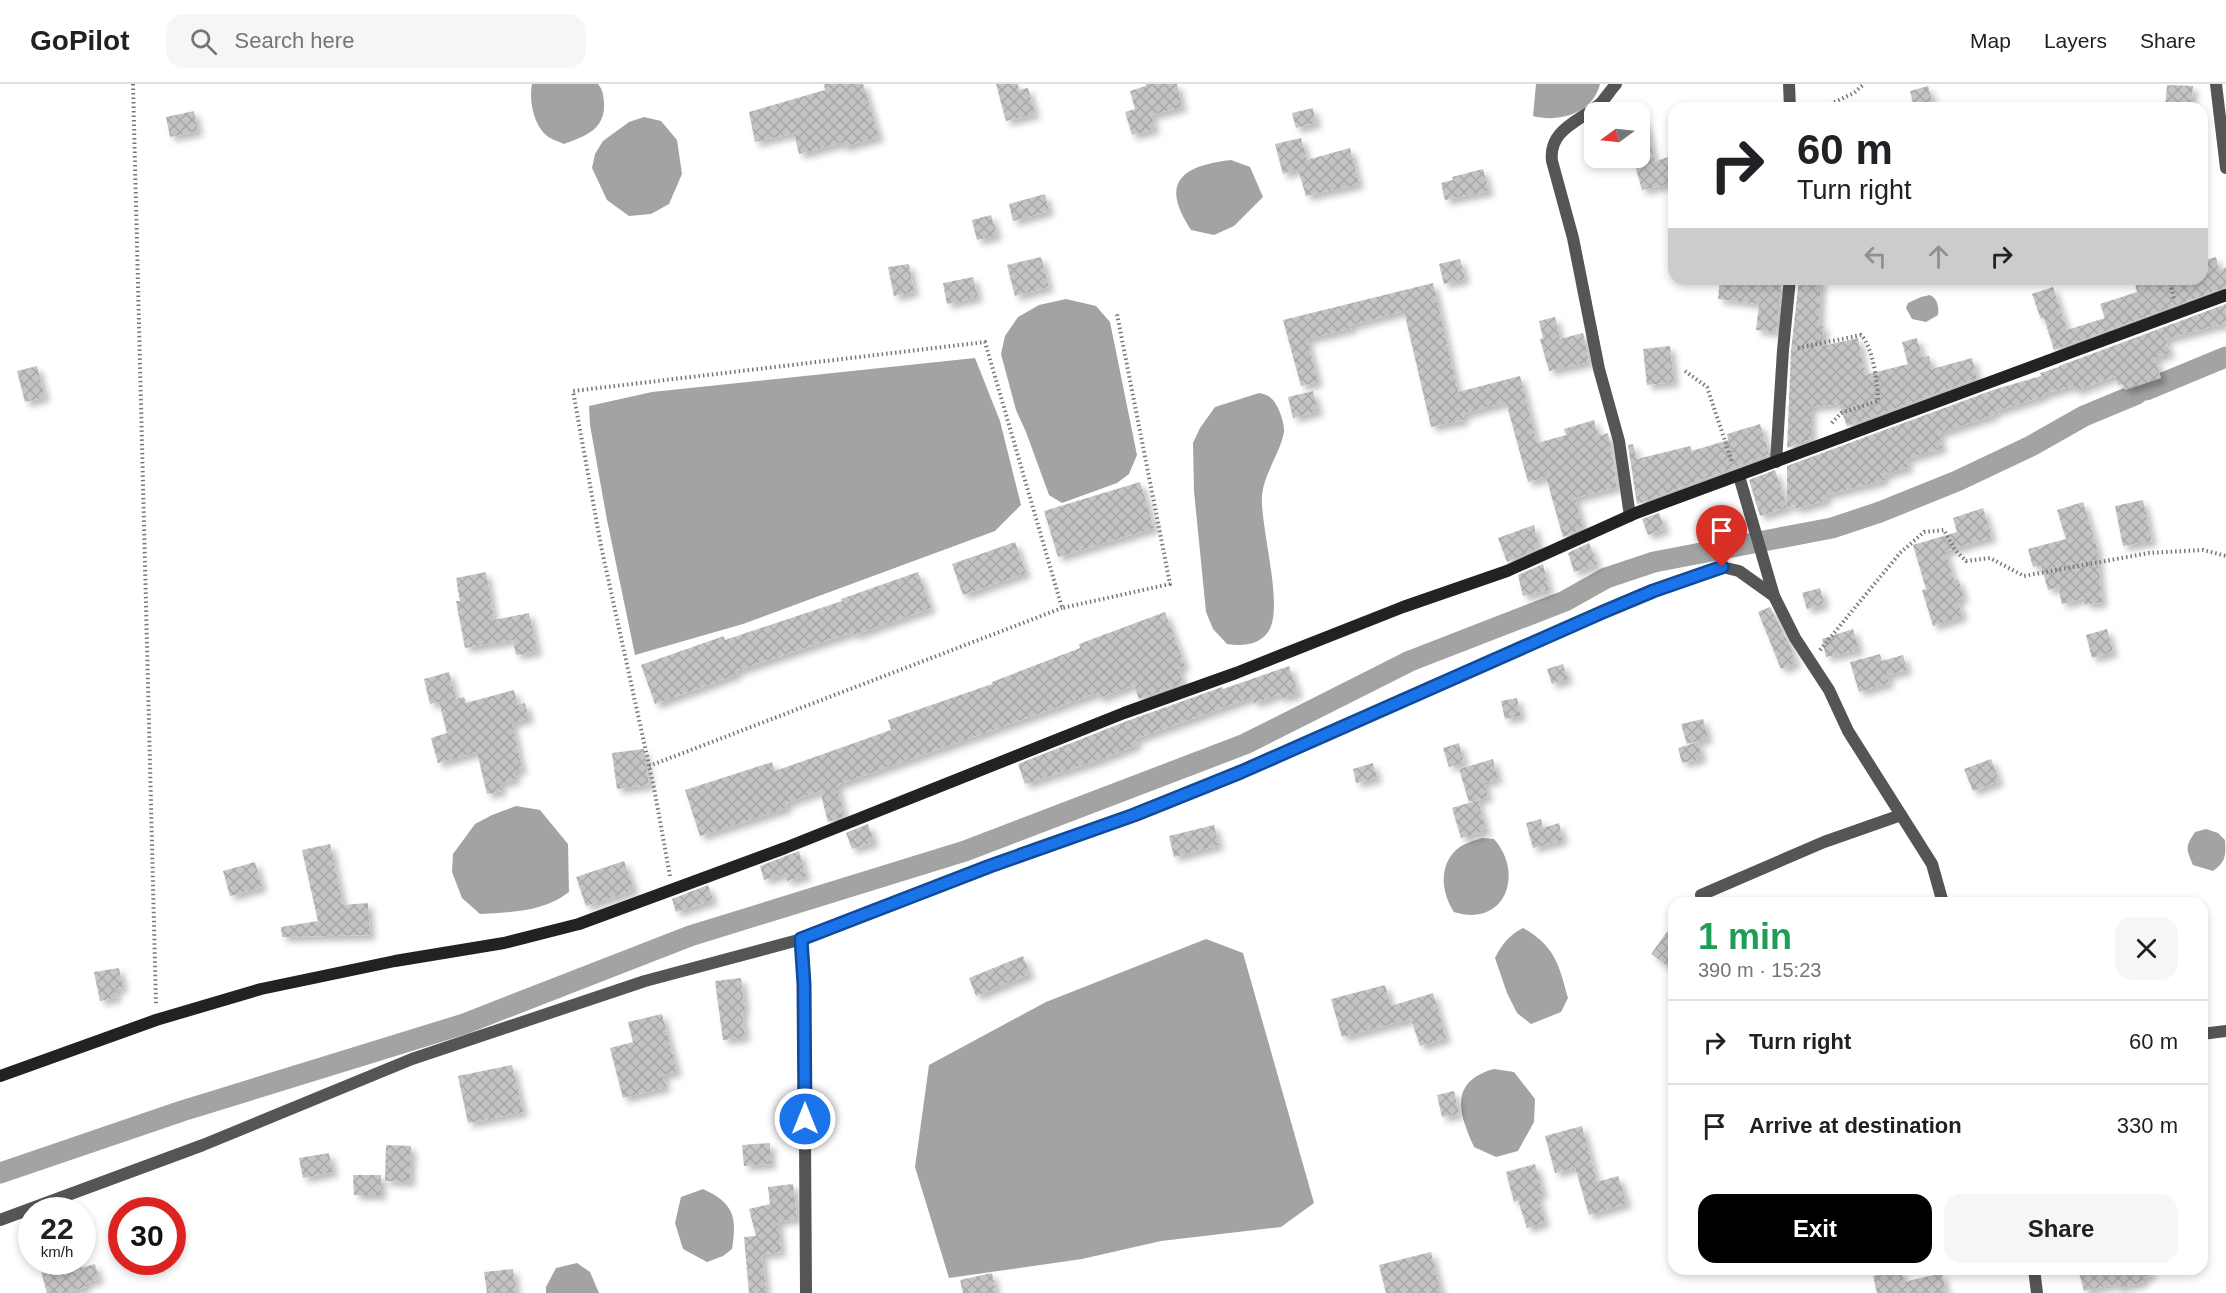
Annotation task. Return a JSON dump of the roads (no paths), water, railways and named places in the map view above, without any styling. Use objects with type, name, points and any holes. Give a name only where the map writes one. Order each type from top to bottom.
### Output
[{"type":"street","points":[[1616,84],[1601,102],[1558,133],[1550,149],[1573,238],[1599,369],[1619,441],[1630,516]]},
{"type":"street","points":[[1789,84],[1790,102]]},
{"type":"street","points":[[2216,84],[2226,168]]},
{"type":"street","points":[[1776,462],[1789,285]]},
{"type":"street","points":[[0,1076],[156,1020],[261,989],[345,970],[504,944],[579,924],[785,848],[1124,713],[1236,673],[1403,607],[1507,572],[1630,516],[2226,295]]},
{"type":"street","points":[[1738,477],[1774,596],[1795,638],[1829,690],[1848,731],[1932,864],[1941,897]]},
{"type":"street","points":[[0,1220],[203,1145],[412,1059],[645,981],[801,939],[990,866],[1134,815],[1241,772],[1603,612],[1712,570],[1722,567],[1739,571],[1774,596]]},
{"type":"street","points":[[1701,895],[1824,842],[1901,815]]},
{"type":"street","points":[[801,939],[804,984],[806,1293]]},
{"type":"street","points":[[2208,1033],[2226,1031]]},
{"type":"street","points":[[2035,1275],[2037,1293]]},
{"type":"waterway","points":[[2146,390],[2226,357]]},
{"type":"waterway","points":[[0,1173],[182,1111],[464,1024],[690,936],[965,851],[1245,744],[1410,661],[1565,601],[1606,578],[1654,562],[1832,528],[1880,512],[1957,481],[2031,446],[2084,416],[2137,394]]}]
